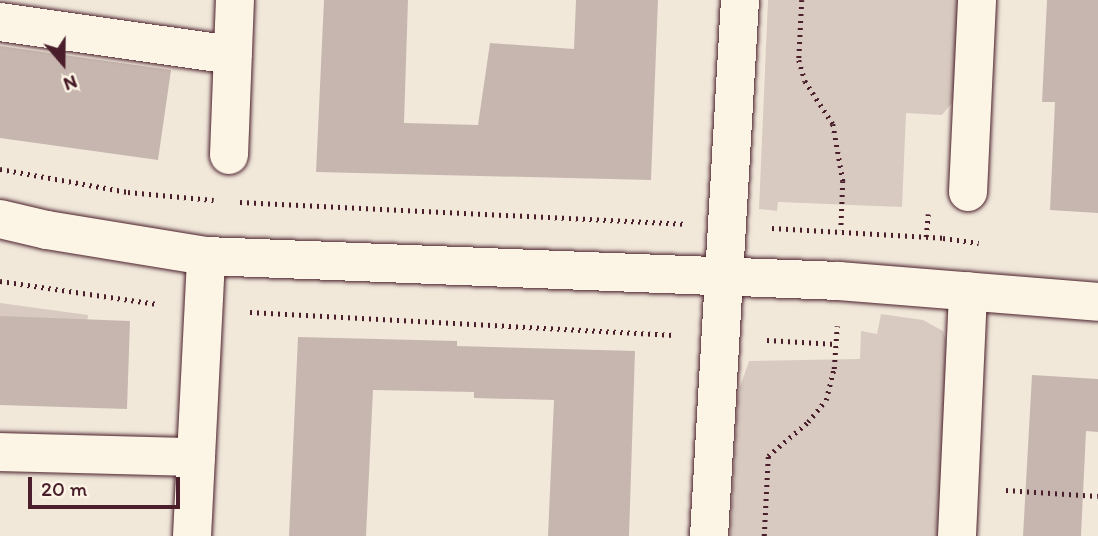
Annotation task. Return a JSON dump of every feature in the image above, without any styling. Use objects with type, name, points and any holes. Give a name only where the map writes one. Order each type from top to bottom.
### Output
[{"type":"street","points":[[229,155],[235,0]]},
{"type":"street","points":[[709,536],[740,0]]},
{"type":"street","points":[[968,192],[977,0]]},
{"type":"street","points":[[0,22],[233,55]]},
{"type":"street","points":[[0,219],[47,230],[206,256],[726,277],[968,291],[1098,302]]},
{"type":"street","points":[[192,536],[206,256]]},
{"type":"street","points":[[957,536],[968,291]]},
{"type":"street","points":[[0,452],[196,457]]},
{"type":"path","points":[[0,169],[128,192],[227,201],[926,237],[982,243]]},
{"type":"path","points":[[926,244],[929,190],[968,192]]},
{"type":"path","points":[[0,281],[120,300],[203,309],[836,344]]},
{"type":"path","points":[[959,487],[1098,496]]},
{"type":"shaded area","points":[[768,0],[958,0],[954,100],[942,115],[906,113],[902,207],[778,202],[777,211],[759,209]]},
{"type":"shaded area","points":[[0,303],[88,315],[87,324],[0,321]]},
{"type":"shaded area","points":[[881,314],[923,320],[943,331],[951,355],[941,536],[730,536],[738,393],[749,361],[860,359],[861,331],[877,334]]},
{"type":"building","points":[[324,0],[408,0],[404,123],[478,125],[490,43],[574,49],[576,0],[658,0],[651,180],[316,172]]},
{"type":"building","points":[[1047,0],[1098,0],[1098,213],[1050,210],[1055,102],[1042,102]]},
{"type":"building","points":[[0,46],[171,70],[158,160],[0,138]]},
{"type":"building","points":[[0,316],[130,321],[127,409],[0,405]]},
{"type":"building","points":[[298,337],[457,341],[457,346],[635,351],[629,536],[548,536],[554,400],[474,398],[474,392],[373,390],[366,536],[289,536]]},
{"type":"building","points":[[1032,375],[1098,379],[1098,432],[1086,431],[1081,536],[1023,536]]}]
